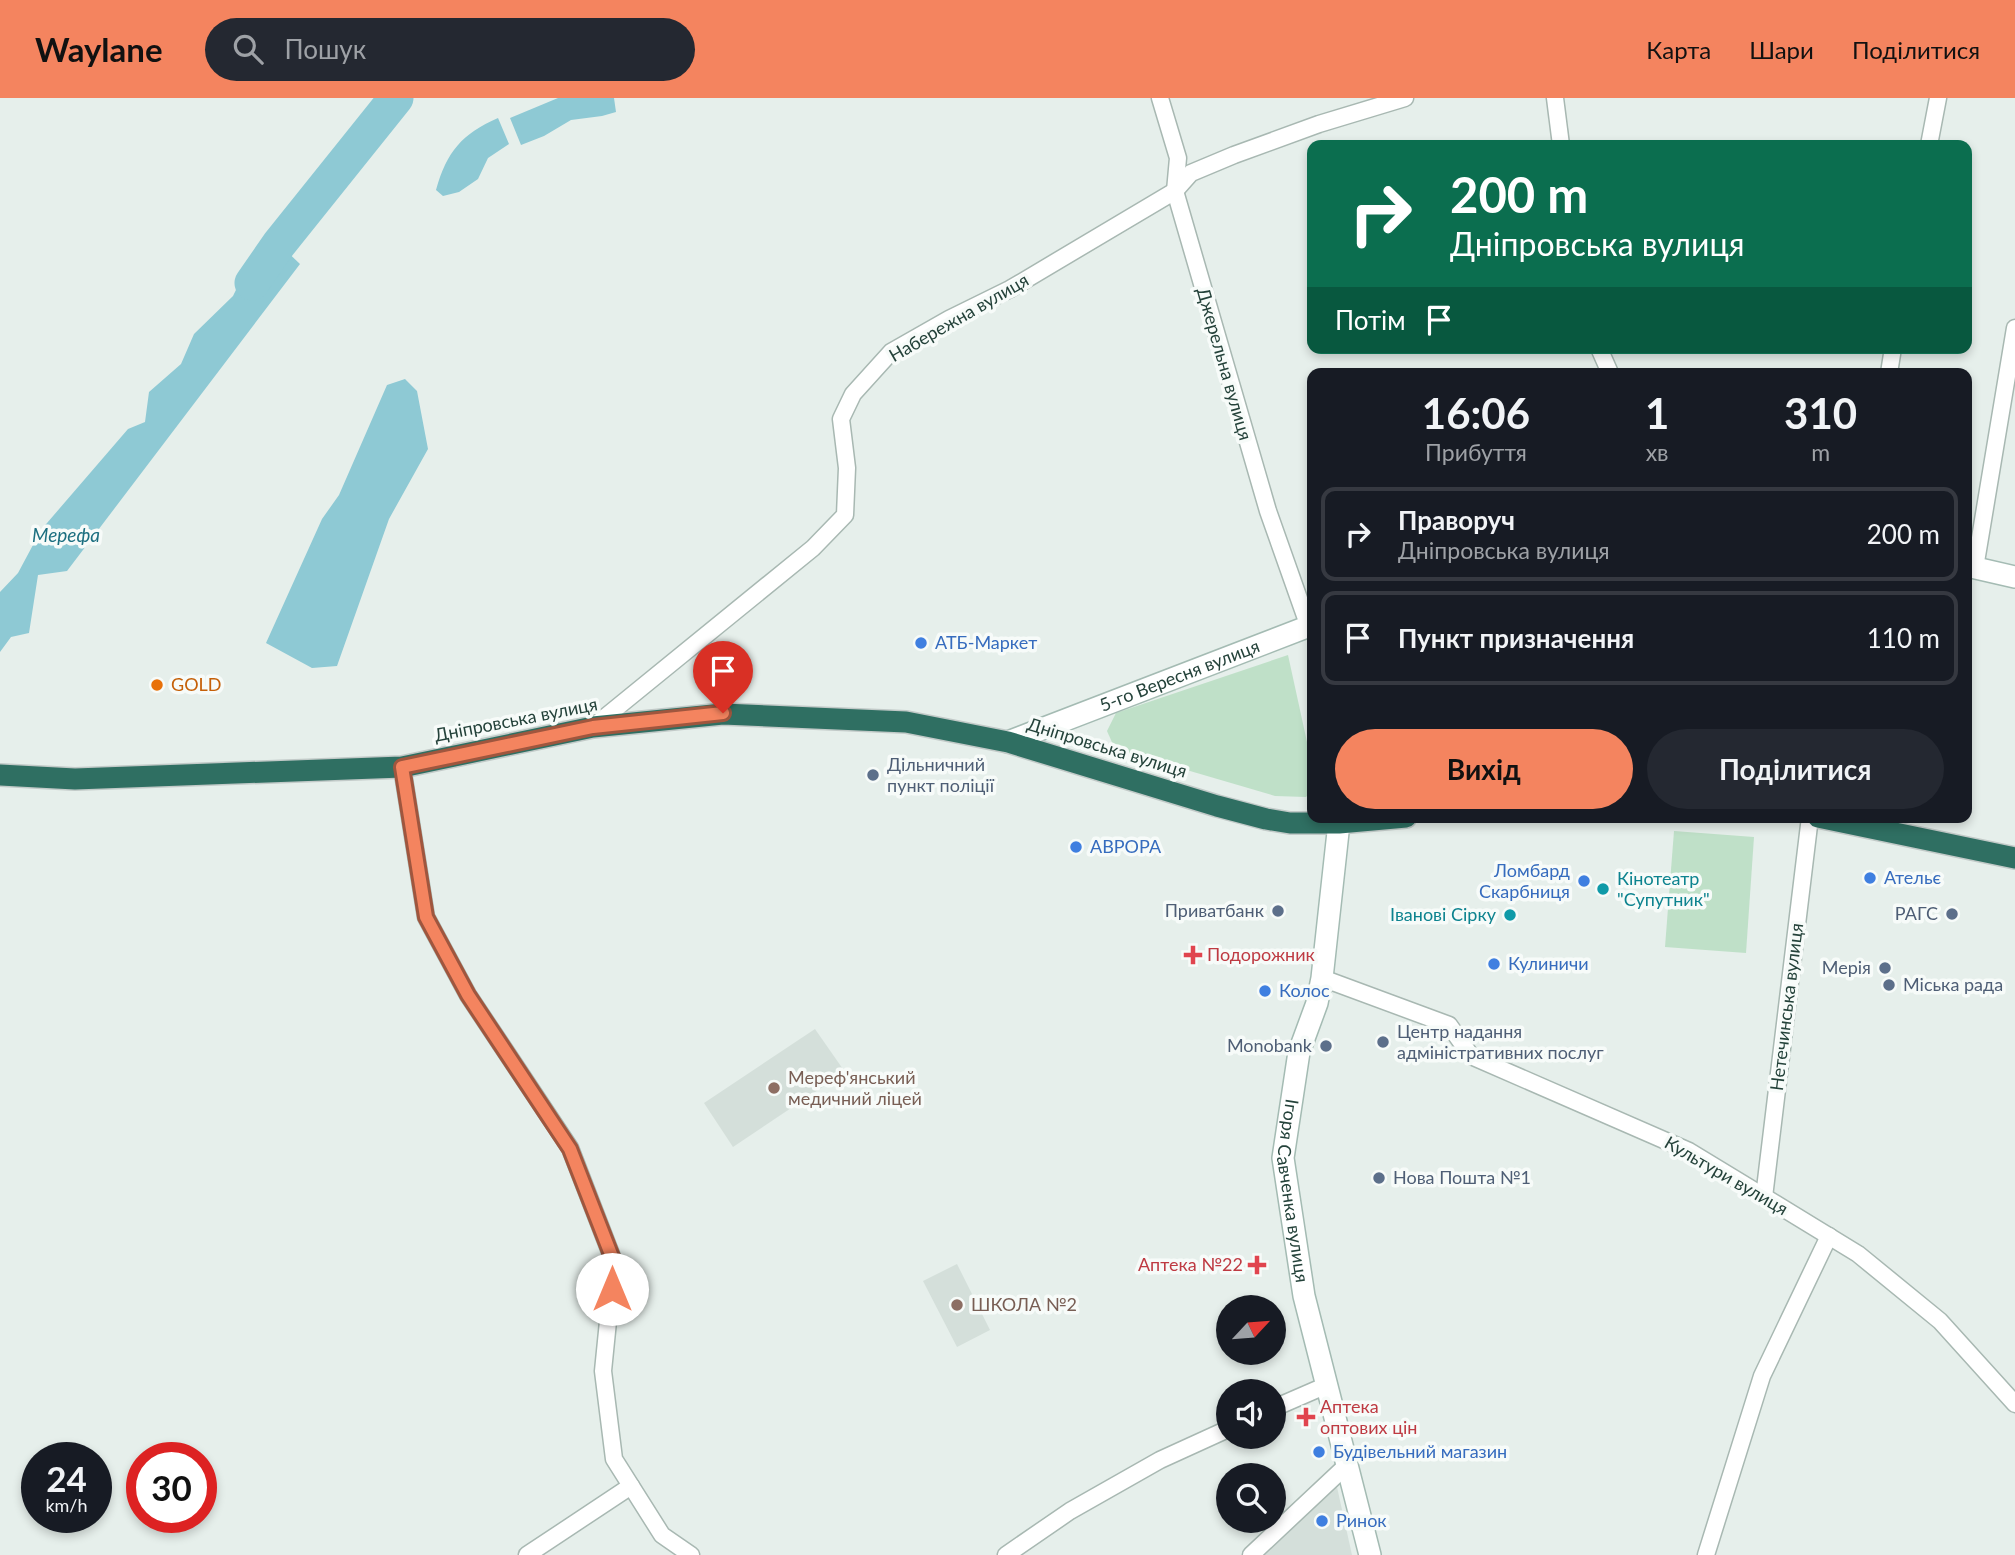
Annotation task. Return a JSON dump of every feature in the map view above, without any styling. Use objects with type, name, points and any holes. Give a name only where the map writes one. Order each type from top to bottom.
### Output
[{"type":"highway","name":"Дніпровська вулиця","points":[[0,775],[75,779],[402,767],[593,727],[723,713],[906,722],[1008,742],[1266,820],[1310,824],[1339,823]]},
{"type":"highway","points":[[1847,823],[2015,858]]},
{"type":"street","name":"Джерельна вулиця","points":[[1160,98],[1178,158],[1175,191],[1268,511],[1307,615]]},
{"type":"street","name":"Набережна вулиця","points":[[593,727],[813,548],[845,515],[847,468],[841,419],[853,394],[891,352],[1010,289],[1175,191],[1191,173],[1319,124],[1405,98]]},
{"type":"street","points":[[1555,98],[1560,140]]},
{"type":"street","points":[[1930,140],[1938,98]]},
{"type":"street","points":[[1972,562],[2015,328]]},
{"type":"street","points":[[1972,567],[2015,577]]},
{"type":"street","name":"5-го Вересня вулиця","points":[[1008,742],[1307,628]]},
{"type":"street","points":[[402,767],[426,917],[468,995],[570,1149],[614,1262],[603,1371],[614,1459],[662,1535],[691,1555]]},
{"type":"street","name":"Ігоря Савченка вулиця","points":[[1339,823],[1322,978],[1317,1003],[1299,1052],[1283,1158],[1304,1296],[1370,1555]]},
{"type":"street","name":"Нетечинська вулиця","points":[[1764,1197],[1809,823]]},
{"type":"street","name":"Культури вулиця","points":[[1322,978],[1449,1026],[1471,1056],[1689,1151],[1829,1236],[1858,1254],[1940,1321],[2015,1404]]},
{"type":"street","points":[[1706,1555],[1762,1376],[1829,1236]]},
{"type":"street","points":[[1286,1403],[1327,1385]]},
{"type":"street","points":[[1006,1555],[1070,1511],[1160,1460],[1216,1434]]},
{"type":"street","points":[[1251,1555],[1347,1465]]},
{"type":"street","points":[[527,1555],[631,1486]]},
{"type":"shaded area","name":"Мереф'янський медичний ліцей","points":[[815,1029],[845,1072],[733,1147],[704,1103]]},
{"type":"shaded area","name":"ШКОЛА №2","points":[[957,1264],[990,1330],[957,1347],[923,1281]]},
{"type":"shaded area","name":"Ринок","points":[[1337,1487],[1352,1555],[1264,1555]]},
{"type":"green space","points":[[1288,655],[1307,742],[1307,796],[1275,796],[1115,749],[1107,731],[1116,713]]},
{"type":"green space","points":[[1674,831],[1754,837],[1746,953],[1665,947]]},
{"type":"water","points":[[558,98],[614,98],[616,112],[571,120],[544,136],[521,145],[510,118]]},
{"type":"water","points":[[498,118],[509,144],[488,158],[478,179],[459,192],[443,196],[436,190],[451,154],[465,138]]},
{"type":"water","name":"Мерефа","points":[[279,244],[300,264],[67,571],[38,575],[29,633],[11,637],[0,652],[0,592],[18,573],[41,530],[128,429],[145,422],[149,392],[181,364],[194,334],[233,296],[253,255]]},
{"type":"water","points":[[405,379],[417,391],[428,449],[389,519],[337,666],[312,668],[266,643],[322,519],[339,495],[387,385]]},
{"type":"waterway","name":"Мерефа","points":[[252,283],[279,244],[396,98]]},
{"type":"place","name":"АТБ-Маркет","points":[[921,643]]},
{"type":"place","name":"GOLD","points":[[157,685]]},
{"type":"place","name":"Дільничний пункт поліції","points":[[873,775]]},
{"type":"place","name":"АВРОРА","points":[[1076,847]]},
{"type":"place","name":"Ательє","points":[[1870,878]]},
{"type":"place","name":"Ломбард Скарбниця","points":[[1584,881]]},
{"type":"place","name":"Кінотеатр \"Супутник\"","points":[[1603,889]]},
{"type":"place","name":"Приватбанк","points":[[1278,911]]},
{"type":"place","name":"РАГС","points":[[1952,914]]},
{"type":"place","name":"Іванові Сірку","points":[[1510,915]]},
{"type":"place","name":"Подорожник","points":[[1193,955]]},
{"type":"place","name":"Кулиничи","points":[[1494,964]]},
{"type":"place","name":"Мерія","points":[[1885,968]]},
{"type":"place","name":"Міська рада","points":[[1889,985]]},
{"type":"place","name":"Колос","points":[[1265,991]]},
{"type":"place","name":"Центр надання адміністративних послуг","points":[[1383,1042]]},
{"type":"place","name":"Monobank","points":[[1326,1046]]},
{"type":"place","name":"Мереф'янський медичний ліцей","points":[[774,1088]]},
{"type":"place","name":"Нова Пошта №1","points":[[1379,1178]]},
{"type":"place","name":"Аптека №22","points":[[1257,1265]]},
{"type":"place","name":"ШКОЛА №2","points":[[957,1305]]},
{"type":"place","name":"Аптека оптових цін","points":[[1306,1417]]},
{"type":"place","name":"Будівельний магазин","points":[[1319,1452]]},
{"type":"place","name":"Ринок","points":[[1322,1521]]},
{"type":"route","points":[[612,1289],[614,1262],[570,1149],[468,995],[426,917],[402,767],[593,727],[723,713]]}]
